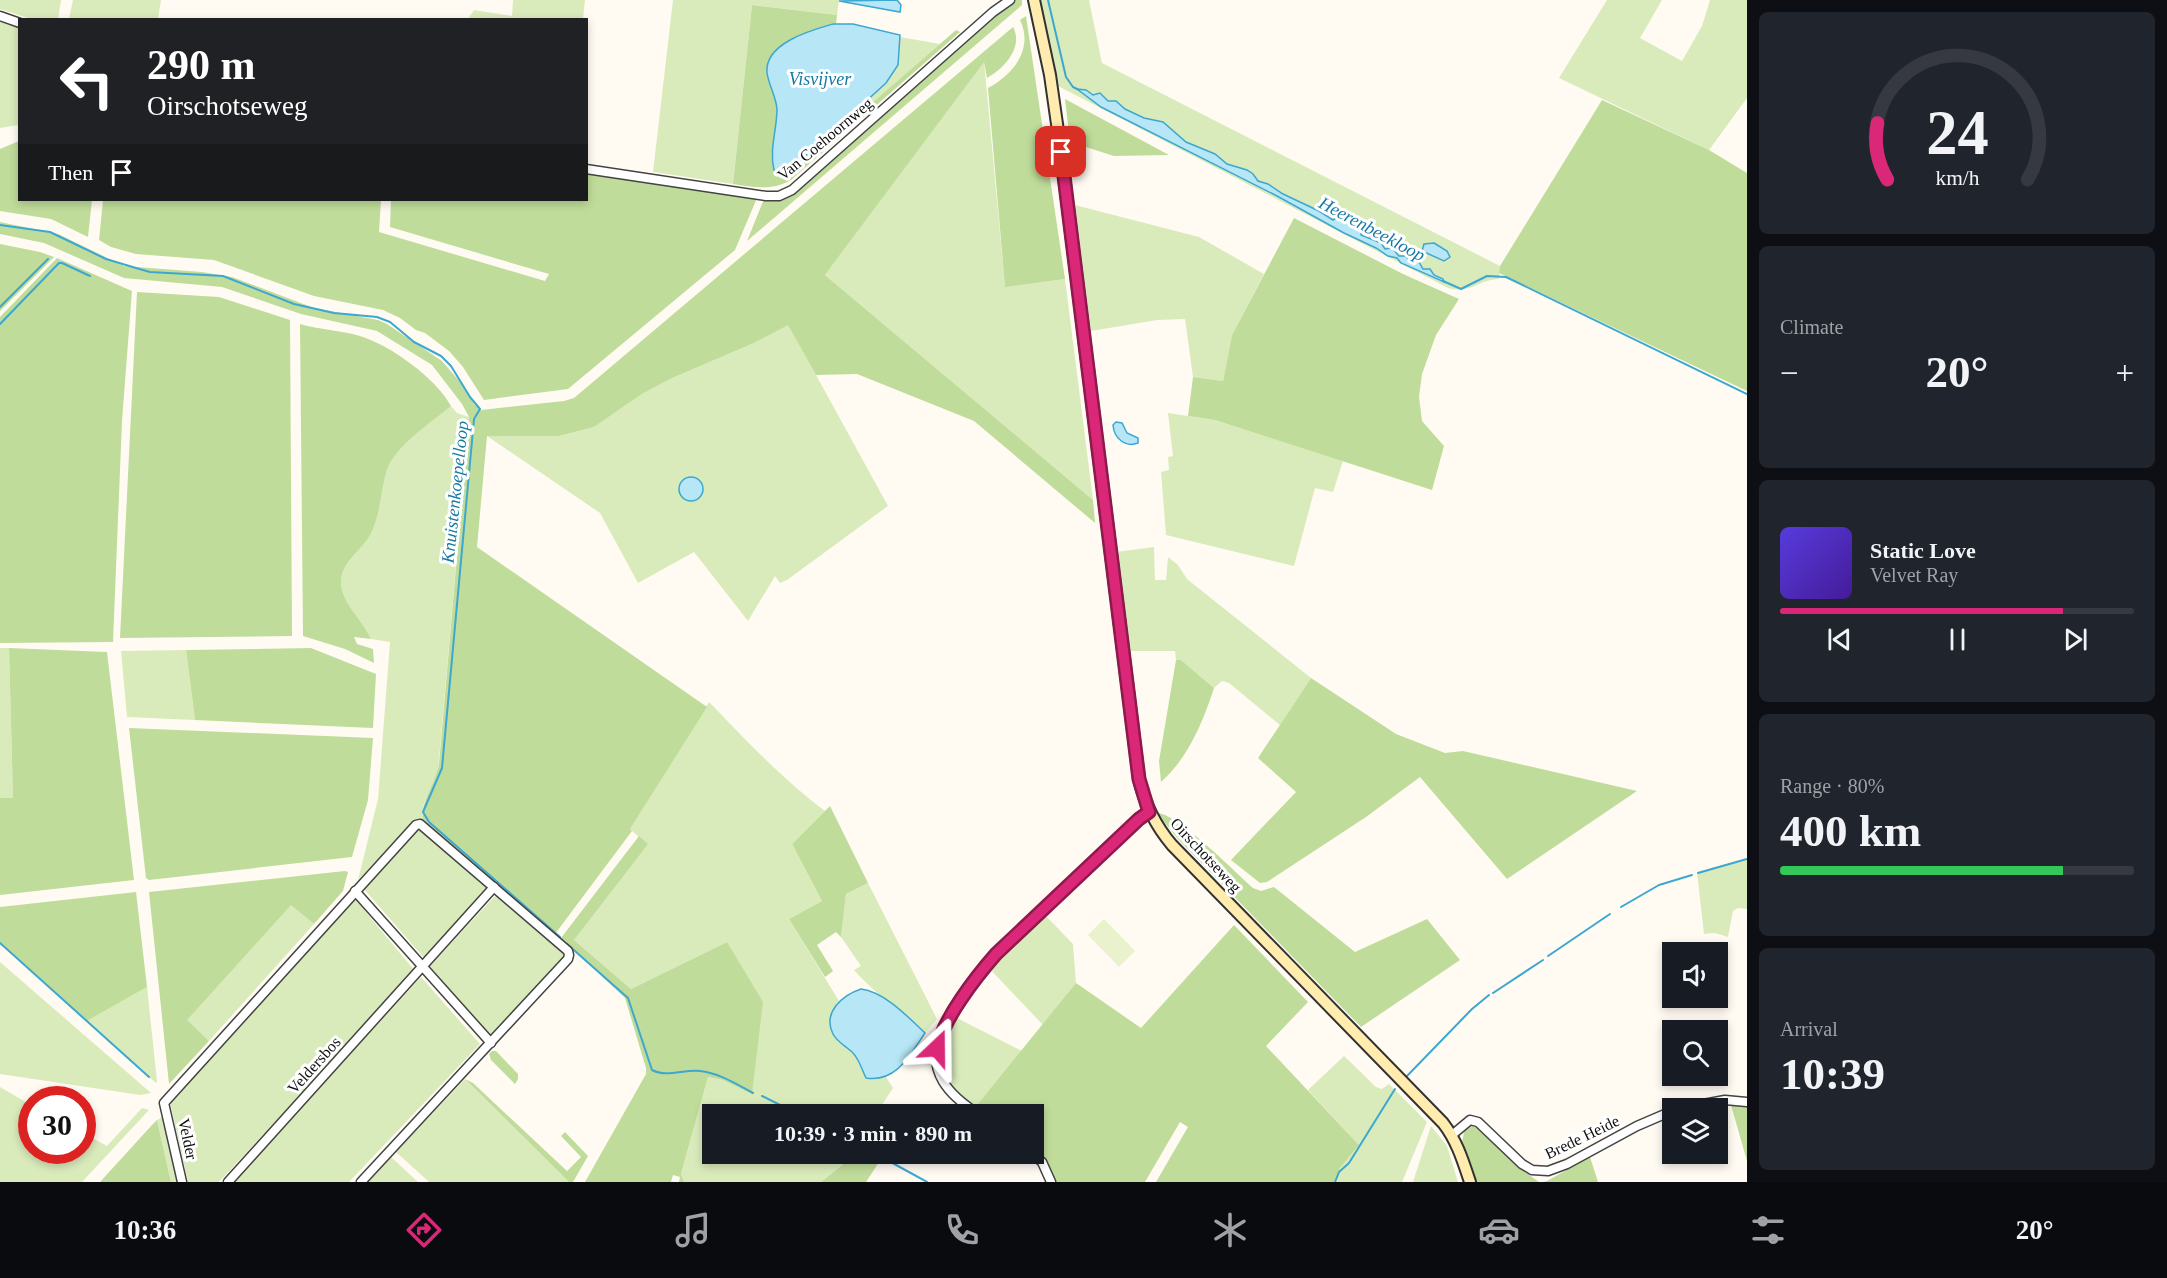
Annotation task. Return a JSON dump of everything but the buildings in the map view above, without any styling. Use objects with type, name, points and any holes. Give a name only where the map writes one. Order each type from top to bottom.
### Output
[{"type":"street","name":"Van Coehoornweg","points":[[588,170],[779,196],[792,190],[1010,0]]},
{"type":"street","name":"Oirschotseweg","points":[[1034,0],[1050,75],[1061,152],[1139,779],[1149,812],[1172,845],[1413,1091],[1452,1135],[1470,1182]]},
{"type":"street","points":[[0,16],[18,22]]},
{"type":"street","points":[[964,1104],[952,1095],[942,1082],[937,1064],[937,1048],[943,1029],[979,973],[996,954],[1149,812]]},
{"type":"street","points":[[361,1182],[490,1042],[569,955],[568,951],[420,824],[416,825],[355,891],[490,1042]]},
{"type":"street","name":"Veldersbos","points":[[228,1182],[494,887]]},
{"type":"street","name":"Velder","points":[[182,1182],[164,1102],[355,891]]},
{"type":"street","points":[[1728,1100],[1747,1102]]},
{"type":"street","name":"Brede Heide","points":[[1452,1135],[1470,1120],[1478,1122],[1522,1164],[1532,1170],[1548,1171],[1567,1164],[1637,1126],[1662,1115]]},
{"type":"street","points":[[1043,1164],[1051,1182]]},
{"type":"green space","points":[[0,0],[61,0],[58,18],[28,18],[0,9]]},
{"type":"green space","points":[[73,0],[161,0],[158,18],[69,18]]},
{"type":"green space","points":[[513,0],[585,0],[583,18],[469,18],[474,10],[512,16]]},
{"type":"green space","points":[[673,0],[839,0],[837,15],[752,5],[733,184],[653,172]]},
{"type":"green space","points":[[1013,0],[1022,0],[1022,5],[747,241],[764,199],[781,198]]},
{"type":"green space","points":[[1039,0],[1089,0],[1102,63],[1500,266],[1499,279],[1469,288],[1448,288],[1058,86]],"holes":[[[1086,90],[1104,100],[1116,101],[1125,109],[1144,118],[1163,122],[1186,142],[1215,154],[1227,164],[1247,170],[1258,181],[1268,184],[1333,220],[1340,216],[1361,235],[1381,243],[1385,249],[1444,281],[1401,263],[1397,258],[1344,233],[1277,196],[1101,107]]]},
{"type":"green space","points":[[1607,0],[1662,0],[1640,38],[1682,61],[1702,26],[1710,0],[1747,0],[1747,98],[1709,150],[1559,78]]},
{"type":"green space","points":[[752,5],[837,15],[836,24],[770,83],[777,107],[772,154],[780,178],[786,178],[956,30],[960,32],[791,180],[770,187],[748,186],[733,184]]},
{"type":"green space","points":[[1026,16],[1065,279],[1005,287],[988,88],[1006,76],[1019,60],[1024,41],[1024,31],[1020,20]]},
{"type":"green space","points":[[0,20],[18,25],[18,125],[0,128]]},
{"type":"green space","points":[[1013,27],[1016,42],[1011,57],[987,78],[984,62],[825,275],[1093,500],[1095,523],[974,421],[857,374],[816,375],[788,325],[754,343],[670,379],[642,394],[594,427],[559,436],[487,436],[477,547],[707,707],[630,829],[632,831],[555,934],[423,819],[426,798],[439,764],[469,417],[462,404],[432,365],[377,331],[301,314],[222,287],[124,278],[44,243],[0,234],[0,222],[58,234],[124,266],[202,272],[232,277],[314,308],[378,320],[442,361],[481,410],[564,401],[574,398]]},
{"type":"green space","points":[[900,37],[940,44],[786,178],[780,178],[774,170],[783,171],[798,163],[886,83],[898,65]]},
{"type":"green space","points":[[984,61],[1005,286],[1065,279],[1093,500],[825,275]]},
{"type":"green space","points":[[1065,99],[1169,155],[1114,156],[1070,142]]},
{"type":"green space","points":[[1602,100],[1709,150],[1747,173],[1747,391],[1499,273],[1500,266]]},
{"type":"green space","points":[[18,141],[18,201],[92,201],[88,237],[51,219],[0,211],[0,149]]},
{"type":"green space","points":[[588,171],[757,198],[735,250],[568,389],[484,400],[463,367],[449,351],[425,333],[383,310],[314,296],[214,260],[136,254],[111,247],[99,240],[103,201],[381,201],[379,232],[545,281],[549,274],[390,227],[391,201],[588,201]]},
{"type":"green space","points":[[1075,205],[1199,237],[1264,274],[1232,335],[1223,381],[1193,377],[1185,319],[1157,320],[1091,331]]},
{"type":"green space","points":[[1294,218],[1403,274],[1459,299],[1436,335],[1422,374],[1419,397],[1422,421],[1444,446],[1432,490],[1215,420],[1188,416],[1193,377],[1223,381],[1232,335]]},
{"type":"green space","points":[[0,244],[54,257],[0,311]]},
{"type":"green space","points":[[57,258],[132,291],[122,421],[113,642],[0,643],[0,317]]},
{"type":"green space","points":[[137,292],[219,297],[290,320],[292,636],[120,638]]},
{"type":"green space","points":[[300,324],[360,336],[385,347],[424,374],[451,406],[405,444],[391,461],[373,529],[344,569],[342,591],[371,639],[354,637],[357,644],[373,649],[374,663],[345,649],[303,636]]},
{"type":"green space","points":[[788,324],[888,506],[787,580],[780,583],[775,576],[748,621],[694,552],[638,583],[600,513],[487,436],[559,436],[594,427],[642,394],[670,379],[754,343]],"holes":[[[694,478],[702,485],[701,495],[694,501],[684,499]]]},
{"type":"green space","points":[[451,406],[457,413],[469,417],[438,771],[424,803],[425,822],[421,820],[413,822],[358,880],[378,799],[390,642],[371,639],[345,598],[342,591],[342,576],[347,563],[373,529],[391,461],[414,435]]},
{"type":"green space","points":[[1168,413],[1215,420],[1343,461],[1333,492],[1315,488],[1294,566],[1166,535],[1161,472],[1169,470],[1168,457],[1173,456]]},
{"type":"green space","points":[[1154,547],[1155,580],[1166,580],[1168,557],[1178,565],[1187,579],[1311,678],[1280,725],[1229,683],[1222,681],[1214,688],[1181,660],[1176,660],[1175,651],[1129,651],[1116,552]]},
{"type":"green space","points":[[0,648],[9,648],[13,798],[0,798]]},
{"type":"green space","points":[[9,648],[107,652],[134,880],[0,895],[0,798],[13,798]]},
{"type":"green space","points":[[311,648],[376,674],[373,728],[195,720],[186,650]]},
{"type":"green space","points":[[186,650],[195,720],[127,717],[121,651]]},
{"type":"green space","points":[[1176,660],[1181,660],[1214,688],[1194,739],[1179,762],[1161,782],[1159,761]]},
{"type":"green space","points":[[1311,678],[1396,734],[1445,753],[1463,751],[1637,791],[1507,879],[1420,777],[1366,817],[1267,882],[1260,883],[1231,860],[1296,792],[1258,758]]},
{"type":"green space","points":[[709,702],[779,772],[825,811],[792,844],[822,901],[789,919],[839,1001],[833,1009],[846,1048],[855,1055],[861,1069],[873,1079],[886,1077],[893,1088],[883,1104],[702,1104],[702,1164],[844,1164],[821,1182],[684,1182],[681,1174],[708,1077],[723,1080],[727,942],[631,989],[574,940],[647,844],[630,829]]},
{"type":"green space","points":[[129,728],[373,738],[368,800],[352,857],[149,880],[146,878]]},
{"type":"green space","points":[[830,806],[868,883],[846,894],[841,937],[836,932],[817,945],[833,971],[825,977],[789,919],[822,901],[792,844]]},
{"type":"green space","points":[[1157,813],[1178,822],[1253,888],[1261,891],[1274,887],[1355,952],[1427,919],[1460,960],[1361,1027],[1177,838]]},
{"type":"green space","points":[[419,830],[489,890],[425,959],[363,888],[415,831]]},
{"type":"green space","points":[[639,836],[648,844],[574,940],[631,989],[727,942],[763,1002],[752,1094],[723,1080],[708,1077],[681,1174],[684,1182],[679,1182],[680,1177],[673,1175],[671,1182],[585,1182],[646,1074],[646,1068],[625,998],[561,938]]},
{"type":"green space","points":[[1747,858],[1747,909],[1738,908],[1733,911],[1728,937],[1715,933],[1704,934],[1697,872]]},
{"type":"green space","points":[[348,872],[343,891],[314,924],[291,905],[187,1020],[209,1041],[169,1084],[149,892]]},
{"type":"green space","points":[[868,883],[937,1019],[925,1033],[854,970],[861,966],[841,937],[846,894]]},
{"type":"green space","points":[[136,892],[147,987],[87,1021],[0,944],[0,907]]},
{"type":"green space","points":[[497,896],[563,950],[566,956],[496,1034],[489,1034],[430,966]]},
{"type":"green space","points":[[354,898],[415,971],[219,1182],[188,1182],[170,1102]]},
{"type":"green space","points":[[291,904],[314,924],[209,1041],[186,1020]]},
{"type":"green space","points":[[1043,913],[1073,944],[1076,983],[1043,1025],[987,966]]},
{"type":"green space","points":[[1104,919],[1135,951],[1119,967],[1088,935]]},
{"type":"green space","points":[[1234,925],[1308,1002],[1266,1046],[1359,1145],[1340,1168],[1334,1182],[1156,1182],[1188,1127],[1180,1122],[1145,1182],[1053,1182],[1041,1164],[1044,1164],[1044,1104],[978,1104],[1076,983],[1141,1028]]},
{"type":"green space","points":[[0,962],[151,1093],[140,1095],[96,1088],[96,1086],[80,1086],[0,1074]]},
{"type":"green space","points":[[421,977],[480,1044],[349,1182],[232,1182]]},
{"type":"green space","points":[[147,987],[157,1081],[156,1083],[87,1021]]},
{"type":"green space","points":[[951,1015],[1022,1051],[978,1104],[965,1104],[952,1089],[940,1062],[942,1035]]},
{"type":"green space","points":[[496,1051],[518,1074],[515,1084],[491,1060],[489,1054]]},
{"type":"green space","points":[[1344,1056],[1376,1087],[1382,1089],[1389,1084],[1427,1122],[1402,1182],[1334,1182],[1340,1168],[1359,1145],[1308,1090]]},
{"type":"green space","points":[[465,1079],[569,1182],[429,1182],[396,1152]]},
{"type":"green space","points":[[465,1079],[473,1083],[567,1171],[581,1157],[561,1136],[565,1132],[588,1156],[573,1182],[569,1182]]},
{"type":"green space","points":[[0,1087],[18,1097],[18,1164],[96,1164],[96,1140],[107,1146],[142,1108],[149,1110],[82,1182],[0,1182]]},
{"type":"green space","points":[[1731,1105],[1747,1107],[1747,1161]]},
{"type":"green space","points":[[162,1117],[178,1182],[171,1182],[157,1120]]},
{"type":"green space","points":[[157,1120],[171,1182],[100,1182],[152,1125]]},
{"type":"green space","points":[[1431,1126],[1447,1146],[1458,1182],[1413,1182]]},
{"type":"green space","points":[[1472,1126],[1539,1182],[1476,1182],[1462,1143],[1464,1132]]},
{"type":"green space","points":[[391,1157],[418,1182],[367,1182]]},
{"type":"green space","points":[[1590,1157],[1598,1182],[1543,1182],[1547,1181]]},
{"type":"green space","points":[[844,1164],[878,1164],[866,1182],[821,1182]]},
{"type":"water","points":[[897,0],[901,5],[900,12],[839,1]]},
{"type":"water","name":"Visvijver","points":[[833,24],[853,24],[900,35],[898,65],[886,83],[798,163],[777,172],[774,170],[772,155],[777,109],[767,73],[768,63],[781,46],[791,40]]},
{"type":"water","points":[[1077,89],[1086,90],[1093,95],[1100,93],[1108,101],[1116,101],[1125,109],[1144,118],[1163,122],[1186,142],[1215,154],[1227,164],[1247,170],[1258,181],[1268,184],[1333,220],[1345,217],[1355,221],[1361,227],[1361,235],[1381,243],[1385,249],[1392,248],[1399,256],[1406,256],[1410,262],[1419,262],[1423,269],[1430,269],[1444,282],[1401,263],[1397,258],[1388,256],[1277,196],[1101,107]]},
{"type":"water","points":[[1434,243],[1447,251],[1450,257],[1444,261],[1422,251],[1424,244]]},
{"type":"water","points":[[1116,422],[1122,423],[1127,433],[1138,438],[1138,443],[1129,444],[1121,441],[1114,430],[1113,425]]},
{"type":"water","points":[[691,477],[696,478],[702,484],[702,494],[696,500],[691,501],[686,500],[680,494],[679,489],[680,484],[686,478]]},
{"type":"water","points":[[861,989],[887,1000],[925,1033],[901,1066],[886,1076],[866,1078],[855,1055],[837,1040],[830,1026],[832,1012],[841,1000]]},
{"type":"waterway","name":"Heerenbeekloop","points":[[1048,0],[1066,77],[1077,89]]},
{"type":"waterway","name":"Knuistenkoepelloop","points":[[0,225],[50,232],[106,259],[150,272],[223,276],[294,304],[334,313],[377,317],[390,322],[414,342],[441,356],[451,366],[480,409],[474,419],[442,768],[423,812],[429,822],[560,937]]},
{"type":"waterway","points":[[0,307],[48,259]]},
{"type":"waterway","points":[[0,324],[59,263],[90,276]]},
{"type":"waterway","name":"Heerenbeekloop","points":[[1443,281],[1461,289],[1487,276],[1506,277],[1747,394]]},
{"type":"waterway","name":"Knuistenkoepelloop","points":[[1698,873],[1747,859]]},
{"type":"waterway","name":"Knuistenkoepelloop","points":[[1621,907],[1659,885],[1692,875]]},
{"type":"waterway","name":"Knuistenkoepelloop","points":[[1548,956],[1610,914]]},
{"type":"waterway","points":[[0,943],[149,1077]]},
{"type":"waterway","name":"Knuistenkoepelloop","points":[[567,944],[628,998],[652,1070],[664,1073],[707,1072],[727,1079],[753,1093]]},
{"type":"waterway","name":"Knuistenkoepelloop","points":[[1493,993],[1543,960]]},
{"type":"waterway","name":"Knuistenkoepelloop","points":[[1407,1076],[1472,1009],[1489,995]]},
{"type":"waterway","name":"Knuistenkoepelloop","points":[[1335,1182],[1339,1172],[1349,1163],[1395,1089]]},
{"type":"waterway","name":"Knuistenkoepelloop","points":[[762,1096],[778,1104]]},
{"type":"waterway","name":"Knuistenkoepelloop","points":[[894,1164],[927,1182]]},
{"type":"route","points":[[937,1048],[943,1029],[979,973],[996,954],[1149,812],[1139,779],[1061,152]]}]
